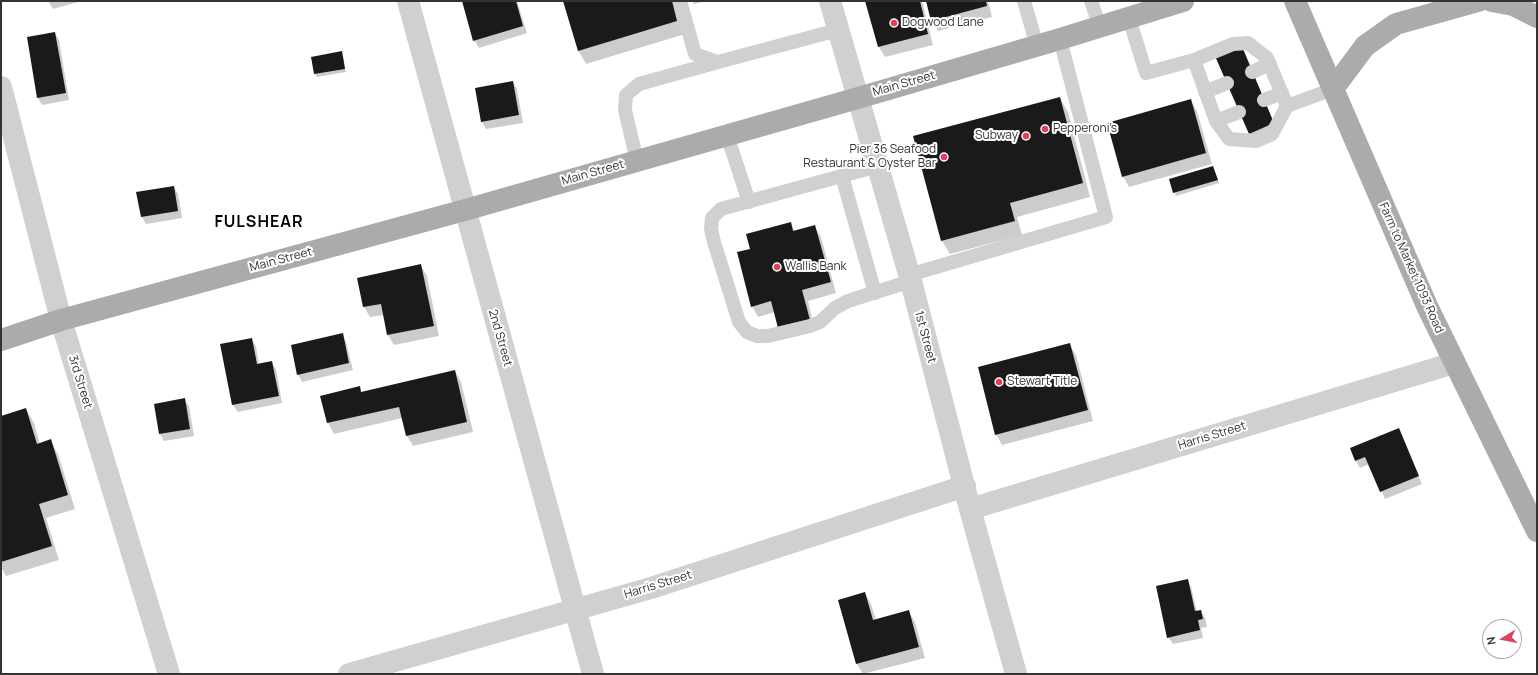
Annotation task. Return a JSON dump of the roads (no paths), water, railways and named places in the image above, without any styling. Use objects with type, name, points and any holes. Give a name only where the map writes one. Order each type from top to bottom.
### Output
[{"type":"main road","name":"Farm to Market 1093 Road","points":[[1295,1],[1424,299],[1537,531]]},
{"type":"main road","points":[[1333,89],[1365,46],[1396,24],[1478,1]]},
{"type":"main road","points":[[1492,1],[1513,5],[1537,17]]},
{"type":"main road","name":"Main Street","points":[[1,340],[61,320],[465,210],[858,98],[1100,27],[1174,2]]},
{"type":"street","name":"2nd Street","points":[[408,1],[593,674]]},
{"type":"street","name":"1st Street","points":[[830,1],[910,278],[970,509],[1016,674]]},
{"type":"street","name":"3rd Street","points":[[1,87],[61,320],[169,674]]},
{"type":"street","name":"Harris Street","points":[[970,509],[1454,363]]},
{"type":"street","name":"Harris Street","points":[[349,674],[576,608],[651,588],[965,486]]},
{"type":"lane","points":[[680,1],[696,54],[718,62]]},
{"type":"lane","points":[[1024,1],[1037,46]]},
{"type":"lane","points":[[1091,1],[1100,27]]},
{"type":"lane","points":[[1129,18],[1146,73],[1194,60],[1233,44],[1248,43],[1267,58],[1284,99],[1272,134],[1256,141],[1229,139],[1216,121],[1194,60]]},
{"type":"lane","points":[[637,161],[624,110],[626,95],[639,84],[838,30]]},
{"type":"lane","points":[[878,166],[721,209],[712,218],[711,229],[738,322],[747,332],[757,336],[768,336],[810,326],[820,322],[835,308],[848,301],[875,293],[910,278],[1106,217],[1060,39]]},
{"type":"lane","points":[[1252,72],[1270,64]]},
{"type":"lane","points":[[1205,92],[1226,83]]},
{"type":"lane","points":[[1264,100],[1284,99],[1333,89]]},
{"type":"lane","points":[[1216,121],[1239,112]]},
{"type":"lane","points":[[727,135],[749,202]]},
{"type":"lane","points":[[842,176],[875,293]]},
{"type":"place","name":"Dogwood Lane","points":[[894,23]]},
{"type":"place","name":"Pepperoni’s","points":[[1045,129]]},
{"type":"place","name":"Subway","points":[[1026,136]]},
{"type":"place","name":"Pier 36 Seafood Restaurant & Oyster Bar","points":[[944,157]]},
{"type":"place","name":"Wallis Bank","points":[[777,267]]},
{"type":"place","name":"Stewart Title","points":[[999,382]]},
{"type":"district","name":"FULSHEAR","points":[[259,223]]}]
